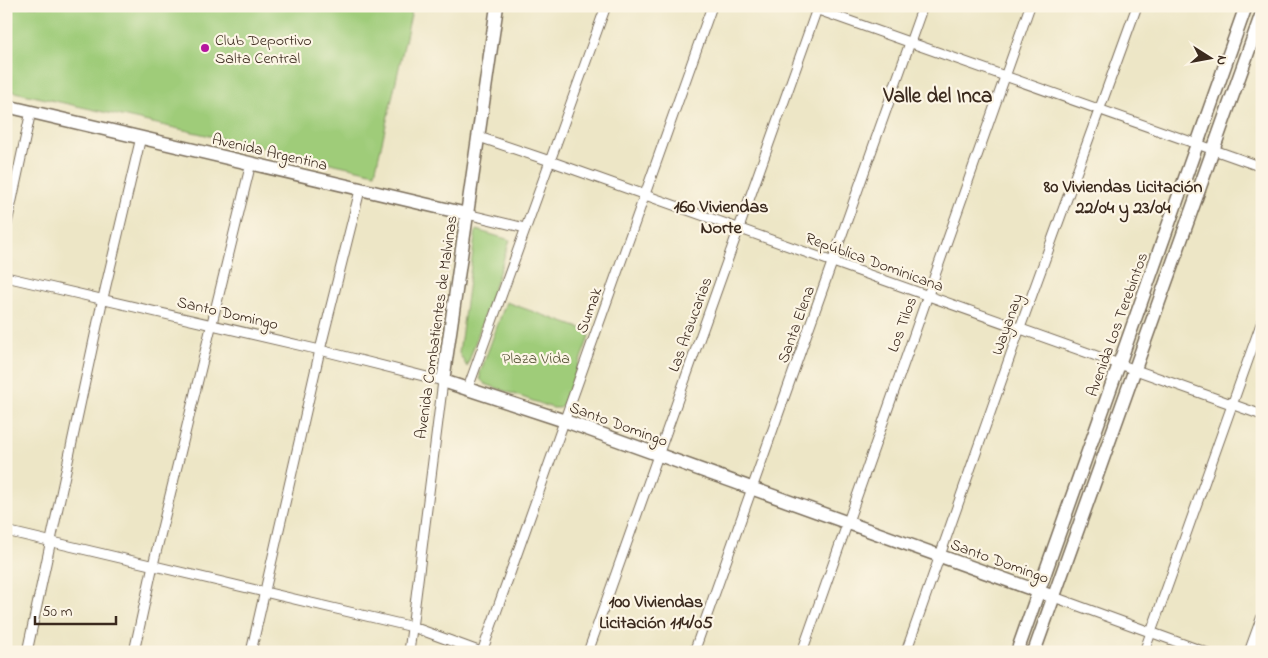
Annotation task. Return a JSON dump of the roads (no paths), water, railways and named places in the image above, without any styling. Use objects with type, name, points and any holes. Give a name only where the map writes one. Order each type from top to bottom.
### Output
[{"type":"street","points":[[468,388],[606,6]]},
{"type":"street","name":"Sumak","points":[[482,652],[712,6]]},
{"type":"street","points":[[807,6],[1262,167]]},
{"type":"street","name":"Santa Elena","points":[[694,652],[923,6]]},
{"type":"street","name":"Los Tilos","points":[[802,652],[1030,6]]},
{"type":"street","name":"Wayanay","points":[[906,652],[1020,328],[1137,6]]},
{"type":"street","name":"Avenida Los Terebintos","points":[[1016,652],[1246,6]]},
{"type":"street","name":"Avenida Combatientes de Malvinas","points":[[409,652],[443,381],[466,214],[479,138],[495,7]]},
{"type":"street","name":"Las Araucarias","points":[[588,652],[817,8]]},
{"type":"street","name":"Avenida Los Terebintos","points":[[1034,652],[1262,13]]},
{"type":"street","name":"Avenida Argentina","points":[[6,106],[525,228]]},
{"type":"street","points":[[6,228],[31,112]]},
{"type":"street","points":[[27,652],[103,298],[141,137]]},
{"type":"street","name":"República Dominicana","points":[[479,138],[550,161],[1262,414]]},
{"type":"street","points":[[134,652],[153,565],[251,163]]},
{"type":"street","points":[[251,652],[320,350],[360,190]]},
{"type":"street","name":"Santo Domingo","points":[[6,277],[103,298],[320,350],[468,388],[847,521],[1205,652]]},
{"type":"street","points":[[1144,652],[1262,321]]},
{"type":"street","points":[[6,531],[413,627],[482,652]]},
{"type":"street","points":[[1249,652],[1262,616]]},
{"type":"place","name":"Club Deportivo Salta Central","points":[[205,48]]},
{"type":"district","name":"Valle del Inca","points":[[938,95]]},
{"type":"district","name":"80 Viviendas Licitación 22/04 y 23/04","points":[[1123,196]]},
{"type":"district","name":"160 Viviendas Norte","points":[[721,216]]},
{"type":"district","name":"100 Viviendas Licitación 114/05","points":[[656,611]]},
{"type":"park label","name":"Plaza Vida","points":[[536,357]]}]
